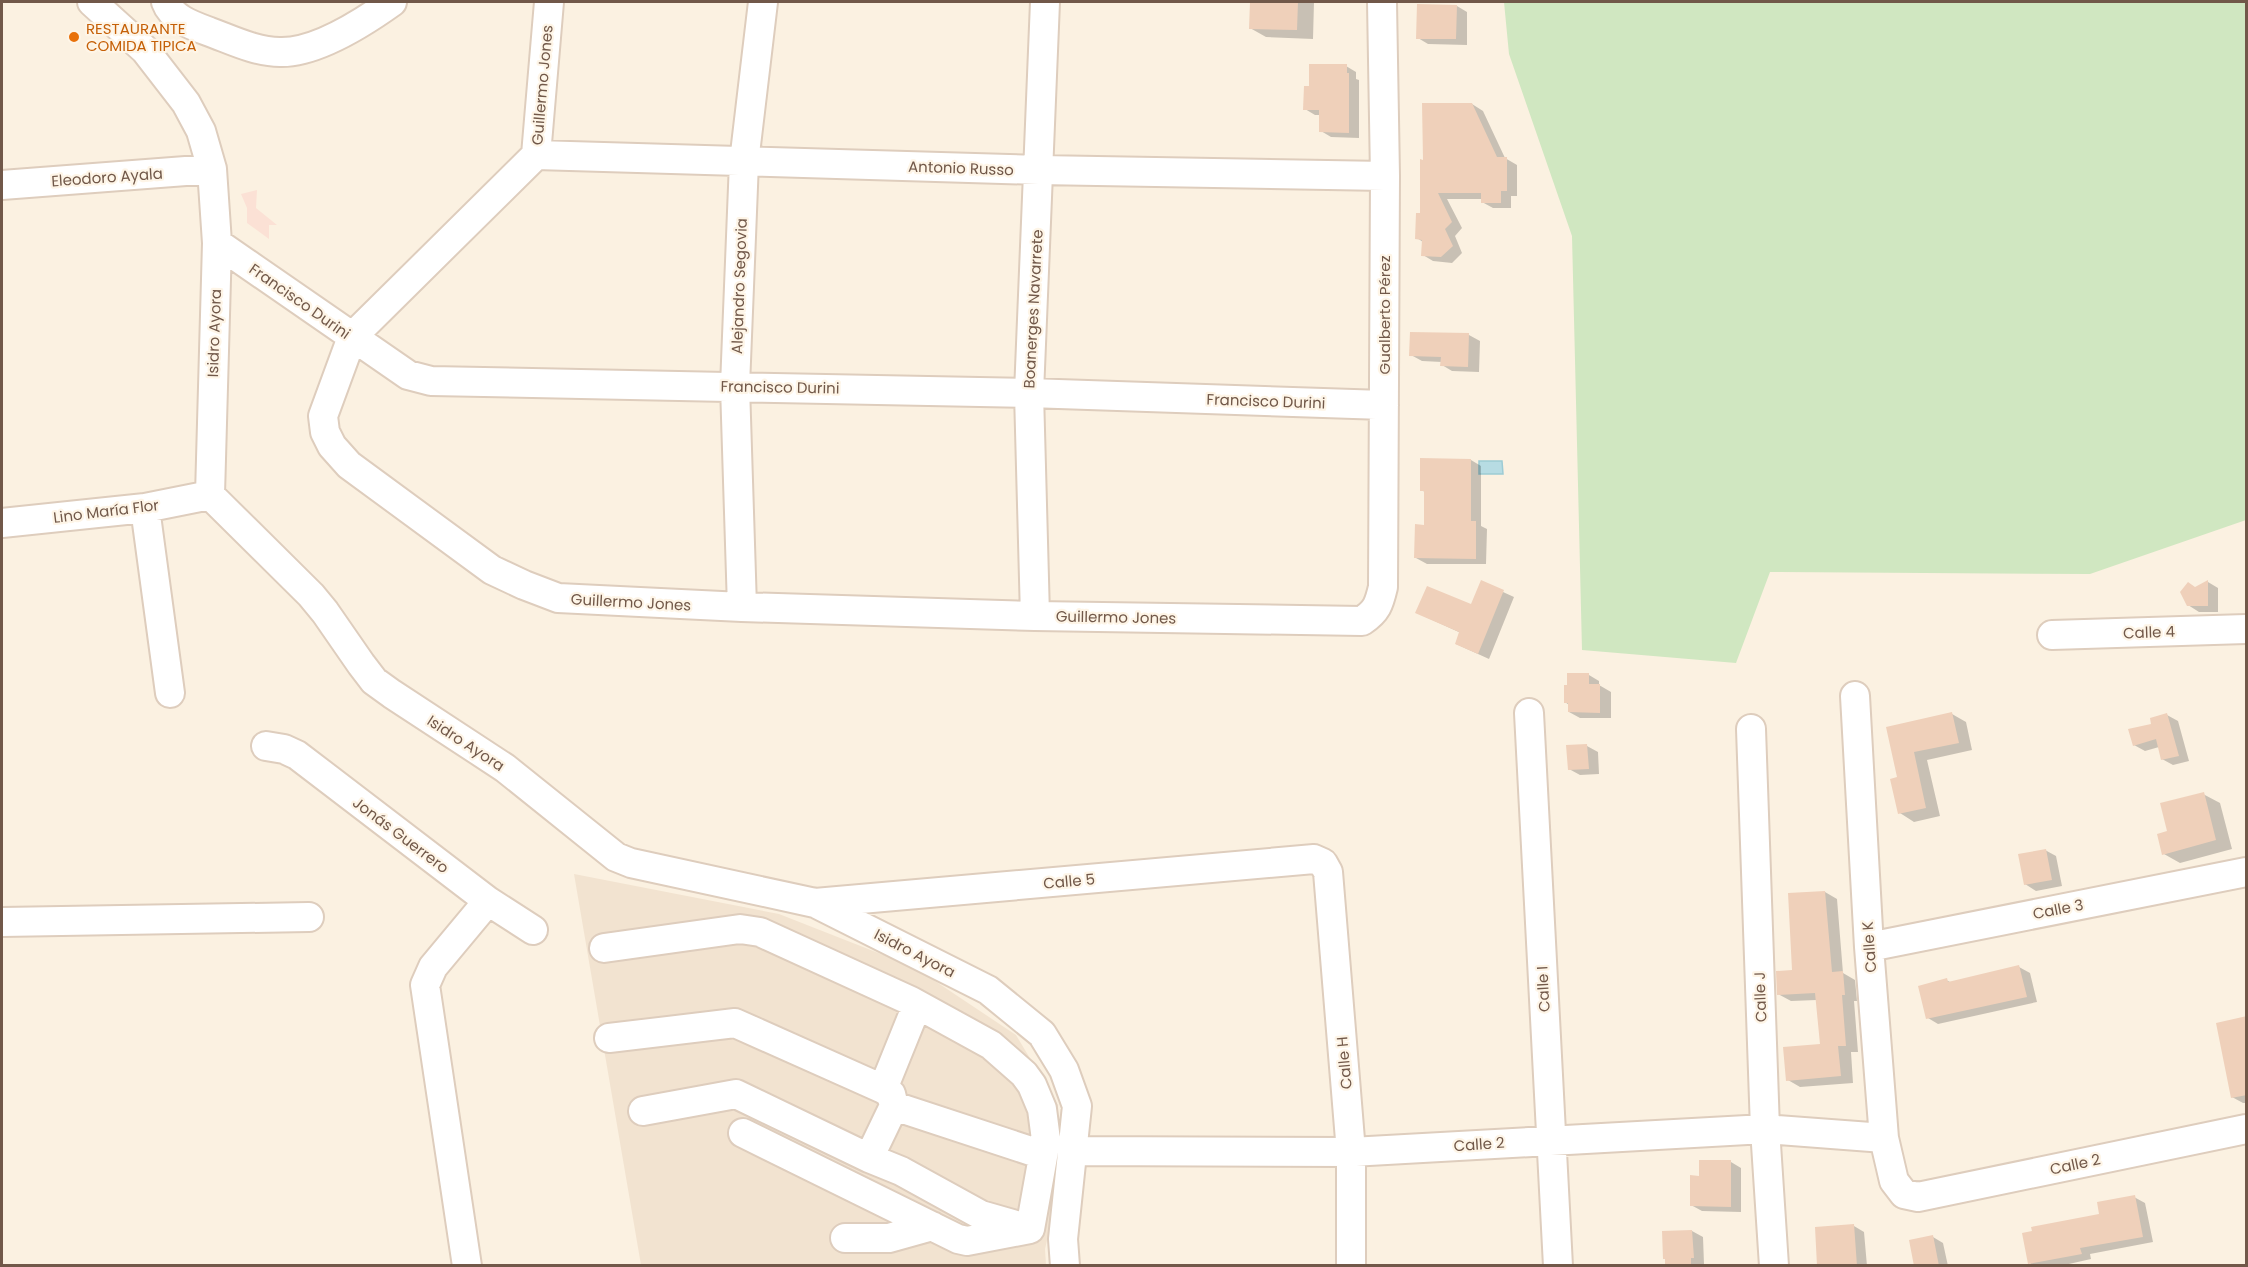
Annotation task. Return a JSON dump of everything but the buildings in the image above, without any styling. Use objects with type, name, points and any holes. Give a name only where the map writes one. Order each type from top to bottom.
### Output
[{"type":"street","name":"Isidro Ayora","points":[[92,2],[145,50],[186,103],[201,131],[212,169],[217,243],[210,495],[311,595],[374,681],[505,768],[616,857],[631,863],[815,903],[988,990],[1042,1034],[1064,1070],[1077,1106],[1064,1252]]},
{"type":"street","points":[[166,2],[168,7],[186,23],[252,47],[281,52],[311,47],[366,21],[392,2]]},
{"type":"street","name":"Guillermo Jones","points":[[549,2],[536,155],[352,338],[324,416],[325,432],[332,446],[349,465],[492,570],[558,598],[742,607],[1035,616],[1362,621]]},
{"type":"street","name":"Alejandro Segovia","points":[[742,607],[735,386],[744,162],[763,2]]},
{"type":"street","name":"Boanerges Navarrete","points":[[1035,616],[1029,393],[1045,2]]},
{"type":"street","name":"Gualberto Pérez","points":[[1362,621],[1380,606],[1383,587],[1385,176],[1382,2]]},
{"type":"street","name":"Antonio Russo","points":[[536,155],[1039,170],[1385,176]]},
{"type":"street","name":"Eleodoro Ayala","points":[[2,184],[212,169]]},
{"type":"street","name":"Francisco Durini","points":[[217,243],[408,375],[431,381],[1029,393],[1384,405]]},
{"type":"street","name":"Lino María Flor","points":[[2,523],[145,508],[210,495]]},
{"type":"street","points":[[145,508],[170,693]]},
{"type":"street","name":"Calle 4","points":[[2052,635],[2247,629]]},
{"type":"street","name":"Calle K","points":[[1855,696],[1869,946],[1884,1138],[1894,1181],[1904,1194]]},
{"type":"street","name":"Calle I","points":[[1529,713],[1558,1266]]},
{"type":"street","name":"Calle J","points":[[1750,729],[1765,1129],[1774,1266]]},
{"type":"street","name":"Jonás Guerrero","points":[[266,746],[284,749],[297,755],[488,901],[533,930]]},
{"type":"street","name":"Calle 5","points":[[815,903],[1314,859],[1323,863]]},
{"type":"street","name":"Calle H","points":[[1323,863],[1328,872],[1351,1152],[1351,1266]]},
{"type":"street","name":"Calle 3","points":[[1869,946],[2247,872]]},
{"type":"street","points":[[467,1266],[425,985],[433,967],[488,901]]},
{"type":"street","points":[[2,922],[309,917]]},
{"type":"street","points":[[604,948],[728,930],[752,930],[769,935],[917,1005],[991,1045],[1024,1074],[1032,1085],[1046,1124],[1030,1229]]},
{"type":"street","points":[[869,1158],[917,1005]]},
{"type":"street","points":[[609,1038],[735,1023],[889,1098],[1043,1155]]},
{"type":"street","points":[[643,1111],[736,1094],[901,1171],[981,1215],[1030,1229],[1064,1252]]},
{"type":"street","name":"Calle 2","points":[[1073,1151],[1351,1152],[1551,1139],[1765,1129],[1884,1138]]},
{"type":"street","name":"Calle 2","points":[[1904,1194],[1918,1197],[2247,1129]]},
{"type":"street","points":[[743,1133],[967,1241],[1030,1229]]},
{"type":"street","points":[[845,1238],[889,1238],[932,1226]]},
{"type":"shaded area","points":[[257,190],[256,208],[277,225],[269,225],[269,239],[247,223],[247,208],[241,194]]},
{"type":"shaded area","points":[[574,874],[779,914],[914,967],[1016,1035],[1058,1105],[1056,1201],[1045,1249],[1046,1265],[641,1265]]},
{"type":"green space","points":[[1504,2],[2246,2],[2246,520],[2090,574],[1770,572],[1736,663],[1582,650],[1572,236],[1509,54]]},
{"type":"water","points":[[1479,461],[1502,461],[1503,474],[1479,474]]},
{"type":"place","name":"RESTAURANTE COMIDA TIPICA","points":[[74,37]]}]
